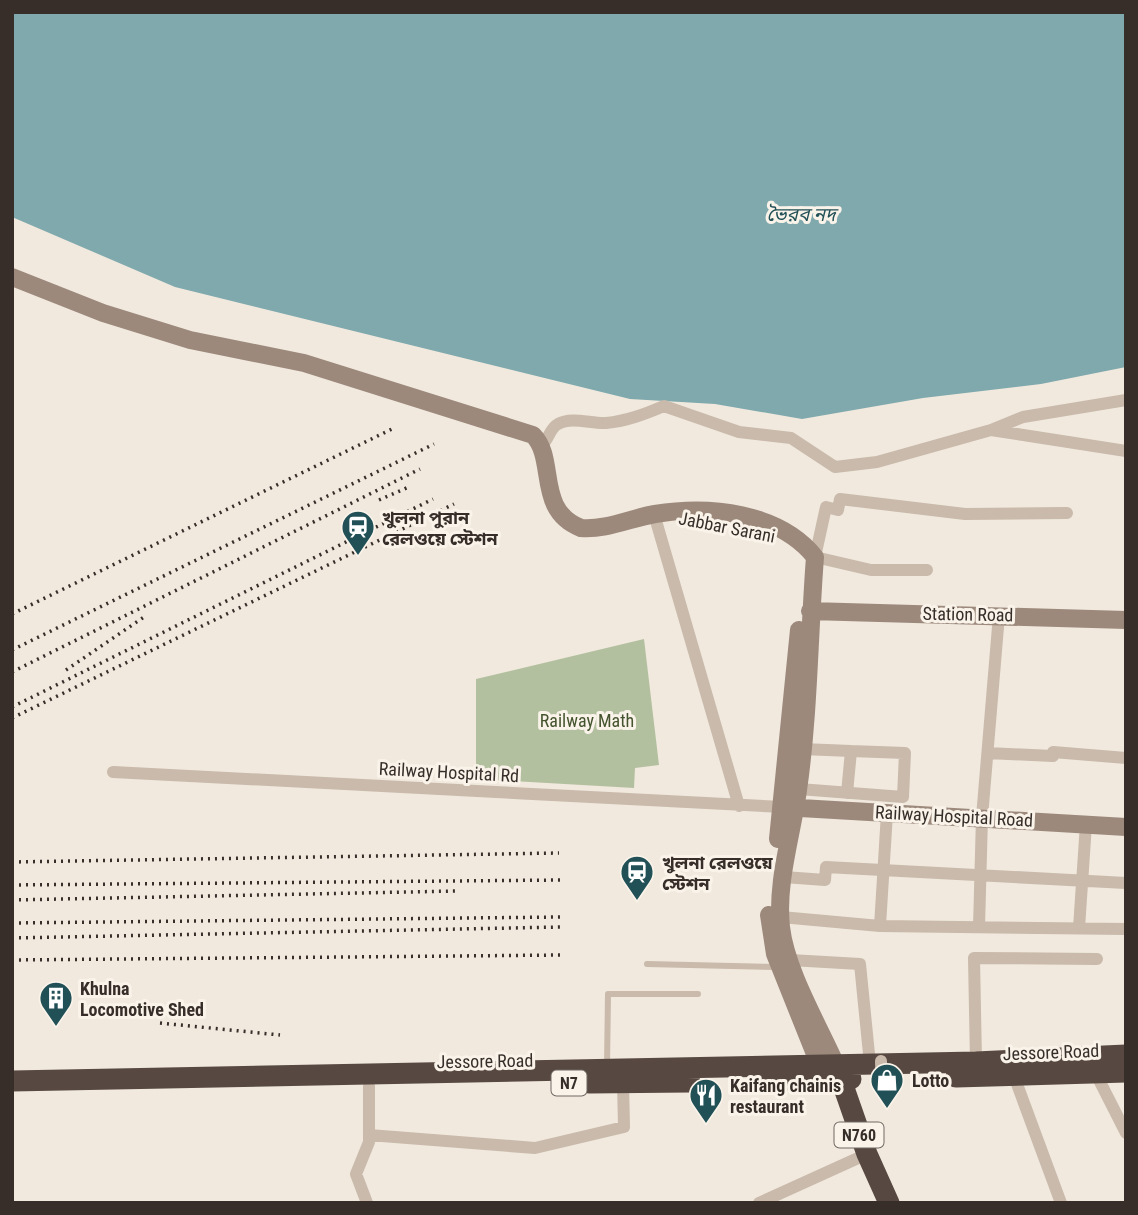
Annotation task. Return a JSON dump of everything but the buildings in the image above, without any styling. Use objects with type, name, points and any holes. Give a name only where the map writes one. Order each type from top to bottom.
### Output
[{"type":"highway","name":"N7","points":[[12,1081],[368,1081],[607,1069],[832,1069],[875,1063],[976,1062],[1126,1055]]},
{"type":"highway","name":"Jessore Road","points":[[12,1093],[368,1081],[623,1083],[832,1069],[1014,1076],[1126,1072]]},
{"type":"highway","name":"N760","points":[[832,1069],[889,1203]]},
{"type":"street","points":[[12,277],[103,313],[190,340],[304,363],[533,435],[542,445],[545,472],[553,500],[570,524],[590,529],[654,514],[739,806]]},
{"type":"street","points":[[542,445],[549,439],[553,427],[560,422],[605,423],[636,418],[664,407],[739,432],[791,438],[835,467],[877,462],[991,430],[1023,417],[1126,400]]},
{"type":"street","points":[[991,430],[1126,451]]},
{"type":"street","points":[[927,570],[871,570],[815,557],[826,507],[838,510],[840,499],[965,514],[1067,513]]},
{"type":"street","name":"Jabbar Sarani","points":[[654,514],[688,510],[746,517],[789,532],[802,541],[815,557],[810,611],[810,661],[799,789],[789,808],[769,923],[832,1069]]},
{"type":"street","name":"Jabbar Sarani","points":[[654,514],[766,531],[783,538],[794,548],[803,564],[781,917],[785,963]]},
{"type":"street","name":"Station Road","points":[[810,611],[1126,620]]},
{"type":"street","points":[[979,927],[982,817],[999,615]]},
{"type":"street","points":[[799,789],[903,797],[905,752],[802,749]]},
{"type":"street","points":[[847,793],[851,751]]},
{"type":"street","points":[[988,753],[1052,756],[1053,752],[1126,758]]},
{"type":"street","name":"Railway Hospital Rd","points":[[113,772],[789,808]]},
{"type":"street","name":"Railway Hospital Road","points":[[789,808],[1126,827]]},
{"type":"street","points":[[880,926],[887,813]]},
{"type":"street","points":[[1079,928],[1086,824]]},
{"type":"street","points":[[783,877],[825,880],[826,867],[1126,884]]},
{"type":"street","points":[[781,917],[880,926],[1126,929]]},
{"type":"street","points":[[976,1062],[974,958],[1097,958]]},
{"type":"street","points":[[785,963],[860,964],[875,1063],[882,1090]]},
{"type":"street","points":[[1095,1073],[1126,1133]]},
{"type":"street","points":[[1014,1076],[1061,1203]]},
{"type":"street","points":[[367,1203],[356,1174],[367,1152],[368,1081]]},
{"type":"street","points":[[369,1135],[536,1148],[624,1127],[623,1083]]},
{"type":"street","points":[[759,1203],[867,1154]]},
{"type":"lane","points":[[647,964],[785,963]]},
{"type":"lane","points":[[607,1069],[608,994],[698,994]]},
{"type":"green space","name":"Railway Math","points":[[644,639],[659,765],[635,768],[634,788],[476,779],[476,679]]},
{"type":"water","name":"ভৈরব নদ","points":[[12,12],[1126,12],[1126,367],[1041,384],[923,398],[802,419],[715,404],[630,399],[175,287],[12,217]]},
{"type":"railway","points":[[12,614],[394,428]]},
{"type":"railway","points":[[12,650],[434,444]]},
{"type":"railway","points":[[12,672],[420,469]]},
{"type":"railway","points":[[379,500],[411,486]]},
{"type":"railway","points":[[12,707],[433,499]]},
{"type":"railway","points":[[12,718],[454,504]]},
{"type":"railway","points":[[66,670],[144,617]]},
{"type":"railway","points":[[12,862],[559,853]]},
{"type":"railway","points":[[12,885],[561,880]]},
{"type":"railway","points":[[12,900],[457,891]]},
{"type":"railway","points":[[12,923],[560,917]]},
{"type":"railway","points":[[12,938],[560,927]]},
{"type":"railway","points":[[12,960],[564,955]]},
{"type":"railway","points":[[160,1023],[280,1035]]},
{"type":"place","name":"খুলনা পুরান রেলওয়ে স্টেশন","points":[[358,557]]},
{"type":"place","name":"খুলনা রেলওয়ে স্টেশন","points":[[637,902]]},
{"type":"place","name":"Khulna Locomotive Shed","points":[[56,1028]]},
{"type":"place","name":"Lotto","points":[[887,1110]]},
{"type":"place","name":"Kaifang chainis restaurant","points":[[706,1125]]}]
